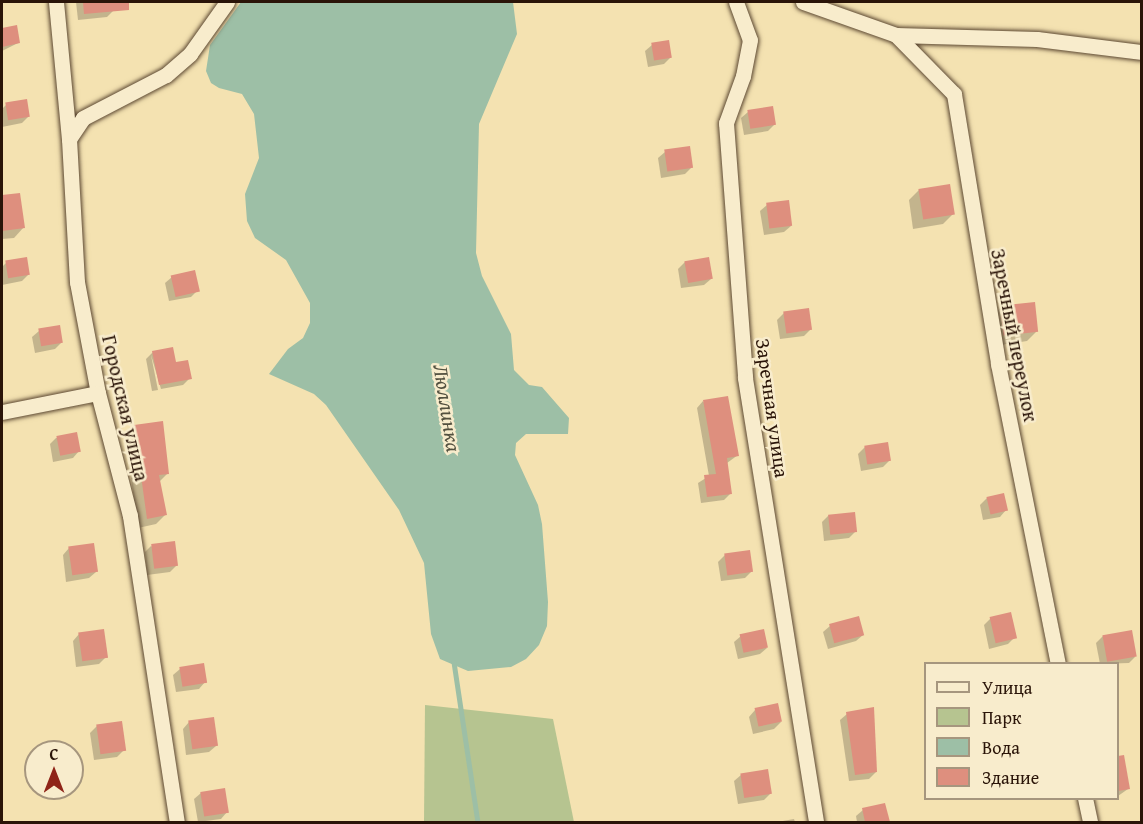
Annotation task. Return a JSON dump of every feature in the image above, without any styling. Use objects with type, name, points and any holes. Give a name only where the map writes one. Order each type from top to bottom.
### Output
[{"type":"street","name":"Городская улица","points":[[56,2],[69,139],[77,282],[98,393],[130,516],[177,822]]},
{"type":"street","points":[[69,139],[82,118],[166,75],[189,54],[226,2]]},
{"type":"street","name":"Заречная улица","points":[[736,2],[750,40],[743,76],[726,123],[745,378],[816,822]]},
{"type":"street","points":[[803,2],[896,34],[1037,39],[1142,52]]},
{"type":"street","name":"Заречный переулок","points":[[896,34],[954,94],[996,353],[1058,662]]},
{"type":"street","points":[[2,412],[98,393]]},
{"type":"street","points":[[1085,800],[1090,822]]},
{"type":"green space","points":[[425,705],[553,719],[574,822],[424,822]]},
{"type":"water","points":[[241,2],[513,2],[517,34],[479,124],[476,253],[482,276],[511,334],[514,370],[529,385],[542,387],[569,418],[568,434],[526,434],[516,443],[515,455],[538,505],[542,524],[548,602],[547,626],[539,645],[526,659],[511,667],[468,671],[440,659],[431,634],[424,563],[399,510],[326,405],[314,394],[269,374],[288,349],[303,338],[310,323],[310,303],[286,260],[255,238],[247,221],[245,194],[259,158],[254,114],[242,94],[219,88],[211,83],[206,71],[210,45]]},
{"type":"building","points":[[83,2],[129,2],[129,10],[84,14]]},
{"type":"building","points":[[17,25],[20,43],[2,47],[2,28]]},
{"type":"building","points":[[669,40],[672,58],[654,61],[651,43]]},
{"type":"building","points":[[27,99],[30,117],[8,120],[5,102]]},
{"type":"building","points":[[773,106],[776,125],[750,129],[747,110]]},
{"type":"building","points":[[690,146],[693,168],[667,171],[664,150]]},
{"type":"building","points":[[950,184],[955,215],[923,220],[918,189]]},
{"type":"building","points":[[20,193],[25,228],[2,231],[2,195]]},
{"type":"building","points":[[789,200],[792,226],[769,229],[766,203]]},
{"type":"building","points":[[27,257],[30,275],[8,278],[5,260]]},
{"type":"building","points":[[709,257],[713,279],[688,283],[684,261]]},
{"type":"building","points":[[195,270],[200,291],[176,297],[171,276]]},
{"type":"building","points":[[1035,302],[1038,332],[1003,335],[1000,306]]},
{"type":"building","points":[[809,308],[812,330],[786,333],[783,312]]},
{"type":"building","points":[[60,325],[63,343],[41,346],[38,328]]},
{"type":"building","points":[[173,347],[176,362],[188,360],[192,379],[159,385],[152,351]]},
{"type":"building","points":[[728,396],[739,456],[727,458],[732,494],[707,497],[704,475],[716,474],[703,400]]},
{"type":"building","points":[[163,421],[169,474],[159,475],[167,515],[147,519],[134,425]]},
{"type":"building","points":[[77,432],[81,452],[60,456],[56,436]]},
{"type":"building","points":[[888,442],[891,461],[867,465],[864,446]]},
{"type":"building","points":[[1004,493],[1008,511],[991,515],[986,497]]},
{"type":"building","points":[[855,512],[857,532],[830,535],[828,515]]},
{"type":"building","points":[[175,541],[178,566],[154,569],[151,544]]},
{"type":"building","points":[[94,543],[98,572],[72,575],[68,547]]},
{"type":"building","points":[[750,550],[753,572],[727,575],[724,554]]},
{"type":"building","points":[[1011,612],[1017,638],[996,643],[990,617]]},
{"type":"building","points":[[859,616],[864,635],[834,643],[829,624]]},
{"type":"building","points":[[104,629],[108,658],[82,661],[78,633]]},
{"type":"building","points":[[764,629],[768,648],[743,653],[740,634]]},
{"type":"building","points":[[1132,630],[1137,657],[1107,662],[1102,635]]},
{"type":"building","points":[[204,663],[207,683],[182,687],[179,667]]},
{"type":"building","points":[[778,703],[782,722],[758,727],[755,708]]},
{"type":"building","points":[[874,707],[877,772],[855,775],[846,712]]},
{"type":"building","points":[[214,717],[218,746],[192,749],[188,721]]},
{"type":"building","points":[[122,721],[126,751],[100,754],[96,725]]},
{"type":"building","points":[[1124,755],[1130,789],[1119,791],[1119,756]]},
{"type":"building","points":[[768,769],[772,794],[744,798],[740,773]]},
{"type":"building","points":[[225,788],[229,813],[204,817],[200,792]]},
{"type":"building","points":[[885,803],[890,822],[865,822],[862,808]]},
{"type":"waterway","name":"Люллинка","points":[[454,662],[478,822]]}]
